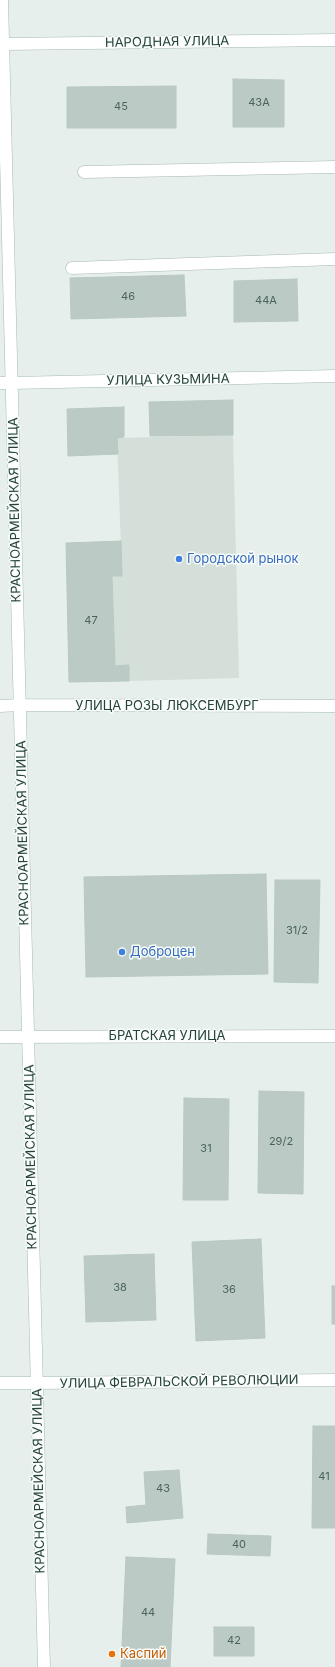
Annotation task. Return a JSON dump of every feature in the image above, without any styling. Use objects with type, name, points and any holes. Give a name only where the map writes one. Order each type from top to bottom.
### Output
[{"type":"street","name":"КРАСНОАРМЕЙСКАЯ УЛИЦА","points":[[2,0],[6,383],[20,705],[44,1667]]},
{"type":"street","name":"НАРОДНАЯ УЛИЦА","points":[[2,45],[335,40]]},
{"type":"street","points":[[84,172],[335,167]]},
{"type":"street","points":[[72,268],[335,259]]},
{"type":"street","name":"УЛИЦА КУЗЬМИНА","points":[[6,383],[335,376]]},
{"type":"street","name":"УЛИЦА РОЗЫ ЛЮКСЕМБУРГ","points":[[0,706],[335,706]]},
{"type":"street","name":"БРАТСКАЯ УЛИЦА","points":[[0,1037],[335,1036]]},
{"type":"street","name":"УЛИЦА ФЕВРАЛЬСКОЙ РЕВОЛЮЦИИ","points":[[0,1383],[335,1380]]},
{"type":"shaded area","name":"Городской рынок","points":[[233,435],[239,678],[129,681],[129,665],[115,666],[112,576],[122,576],[117,438]]},
{"type":"building","points":[[233,79],[284,80],[284,127],[233,127]]},
{"type":"building","points":[[176,86],[176,128],[67,128],[67,87]]},
{"type":"building","points":[[184,275],[186,316],[71,319],[70,278]]},
{"type":"building","points":[[297,279],[298,321],[234,322],[234,281]]},
{"type":"building","points":[[233,400],[233,435],[150,436],[149,402]]},
{"type":"building","points":[[124,407],[124,437],[117,438],[118,454],[68,456],[67,409]]},
{"type":"building","points":[[121,541],[122,576],[112,576],[115,666],[129,665],[129,681],[69,682],[66,543]]},
{"type":"building","points":[[266,874],[268,974],[86,977],[84,877]]},
{"type":"building","points":[[275,880],[320,880],[318,983],[274,982]]},
{"type":"building","points":[[259,1091],[304,1092],[303,1194],[258,1193]]},
{"type":"building","points":[[184,1098],[229,1099],[228,1200],[183,1200]]},
{"type":"building","points":[[261,1239],[265,1338],[196,1341],[192,1242]]},
{"type":"building","points":[[154,1254],[156,1320],[86,1322],[84,1256]]},
{"type":"building","points":[[332,1286],[335,1286],[335,1324],[332,1324]]},
{"type":"building","points":[[313,1426],[335,1426],[335,1528],[312,1528]]},
{"type":"building","points":[[179,1470],[183,1518],[127,1523],[126,1507],[146,1505],[144,1472]]},
{"type":"building","points":[[208,1534],[271,1536],[270,1556],[207,1554]]},
{"type":"building","points":[[126,1557],[175,1559],[170,1667],[121,1667]]},
{"type":"building","points":[[214,1627],[254,1627],[254,1656],[214,1656]]},
{"type":"place","name":"Городской рынок","points":[[179,559]]},
{"type":"place","name":"Доброцен","points":[[122,952]]},
{"type":"place","name":"Каспий","points":[[112,1654]]}]
